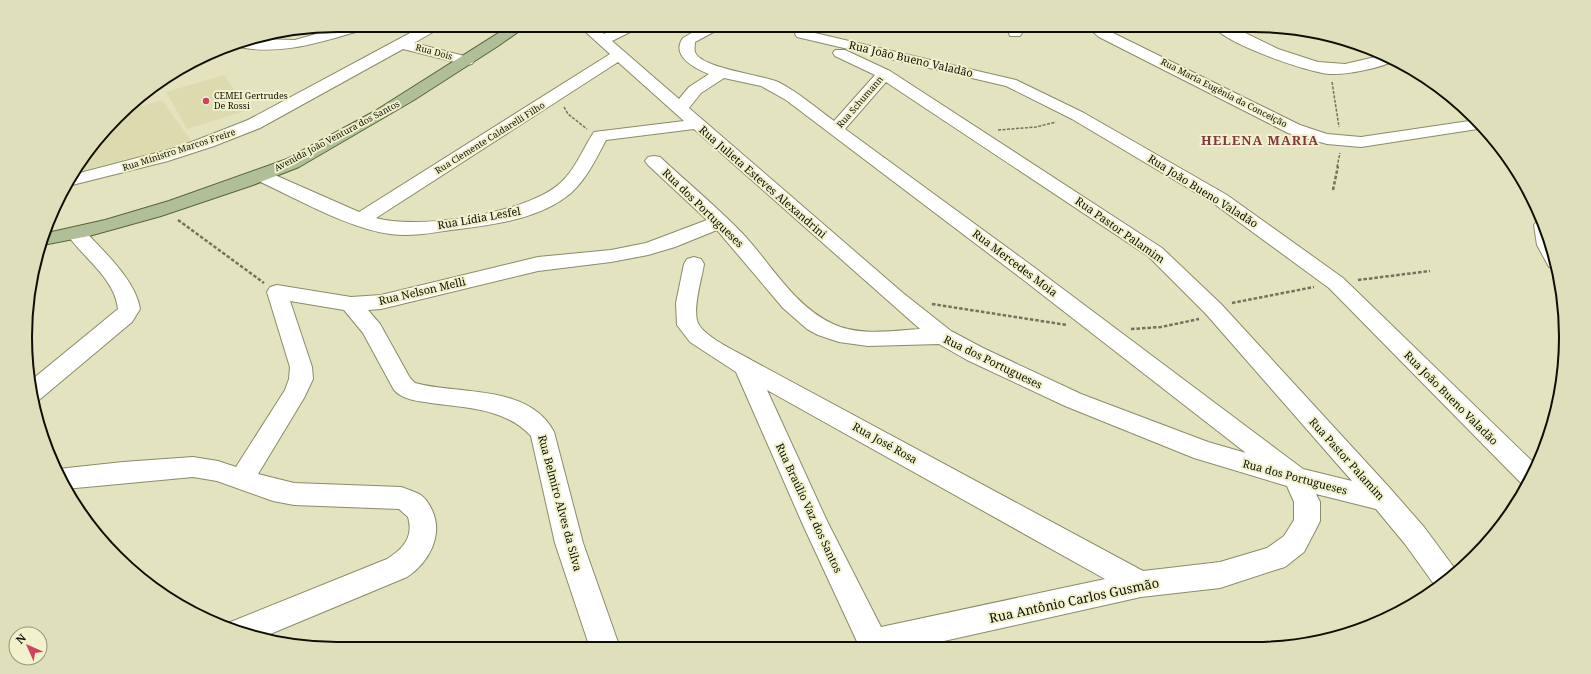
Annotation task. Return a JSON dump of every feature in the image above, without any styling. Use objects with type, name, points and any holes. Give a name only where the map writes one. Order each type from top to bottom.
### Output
[{"type":"main road","name":"Avenida João Ventura dos Santos","points":[[48,239],[163,210],[262,176],[292,163],[425,88],[510,32]]},
{"type":"street","points":[[254,43],[273,45],[296,44],[339,32]]},
{"type":"street","name":"Rua Ministro Marcos Freire","points":[[76,179],[177,152],[231,134],[254,124],[423,32]]},
{"type":"street","name":"Rua Julieta Esteves Alexandrini","points":[[593,32],[896,298],[943,336]]},
{"type":"street","points":[[603,40],[619,32]]},
{"type":"street","name":"Rua Mercedes Moia","points":[[702,32],[694,36],[687,44],[688,50],[694,61],[709,70],[752,78],[767,83],[782,92],[1104,331],[1296,478]]},
{"type":"street","name":"Rua Pastor Palamim","points":[[803,32],[812,44],[854,58],[885,74],[1155,252],[1171,266],[1214,311],[1384,500],[1432,557],[1444,575]]},
{"type":"street","name":"Rua João Bueno Valadão","points":[[816,32],[1002,80],[1029,91],[1078,116],[1220,199],[1336,283],[1527,473]]},
{"type":"street","name":"Rua Maria Eugênia da Conceição","points":[[1101,32],[1294,129],[1327,140],[1361,142],[1473,125]]},
{"type":"street","points":[[1233,32],[1256,45],[1288,58],[1330,69],[1357,67],[1382,60]]},
{"type":"street","name":"Rua Dois","points":[[402,44],[467,61]]},
{"type":"street","name":"Rua Clemente Caldarelli Filho","points":[[360,220],[557,96],[619,55]]},
{"type":"street","points":[[680,109],[695,90],[721,72]]},
{"type":"street","name":"Rua Schumann","points":[[835,130],[885,74]]},
{"type":"street","points":[[600,136],[697,124]]},
{"type":"street","name":"Rua Lídia Lesfel","points":[[262,176],[360,220],[390,228],[416,229],[468,222],[517,213],[547,201],[578,176],[600,136]]},
{"type":"street","name":"Rua dos Portugueses","points":[[654,161],[720,222],[774,284],[808,319],[824,330],[839,335],[860,337],[943,336],[975,354],[1073,400],[1156,434],[1203,451],[1296,478],[1384,500]]},
{"type":"street","name":"Rua Nelson Melli","points":[[277,292],[351,304],[381,302],[538,264],[611,256],[648,249],[668,243],[720,222]]},
{"type":"street","points":[[37,389],[124,317],[129,311],[129,304],[119,283],[76,233]]},
{"type":"street","name":"Rua José Rosa","points":[[694,264],[687,302],[688,323],[691,330],[701,339],[745,367],[1141,584]]},
{"type":"street","points":[[242,480],[296,392],[301,379],[302,367],[277,292]]},
{"type":"street","name":"Rua Belmiro Alves da Silva","points":[[351,304],[372,329],[402,384],[407,389],[415,392],[493,404],[517,411],[532,420],[542,432],[569,543],[603,642]]},
{"type":"street","name":"Rua Braúlio Vaz dos Santos","points":[[745,367],[816,525],[873,642]]},
{"type":"street","points":[[67,478],[123,472],[193,467],[218,470],[273,490],[294,494],[405,499],[418,507],[422,517],[423,530],[419,547],[414,554],[397,568],[333,596],[247,628]]},
{"type":"street","name":"Rua Antônio Carlos Gusmão","points":[[887,642],[1141,584],[1220,575],[1275,558],[1294,544],[1307,520],[1307,502],[1296,478]]},
{"type":"path","points":[[557,96],[568,114],[581,125],[600,136]]},
{"type":"path","points":[[973,133],[1036,126],[1078,116]]},
{"type":"path","points":[[163,210],[277,292]]},
{"type":"path","points":[[896,298],[1104,331],[1161,327],[1214,311],[1336,283],[1430,271]]},
{"type":"shaded area","name":"CEMEI Gertrudes De Rossi","points":[[224,75],[248,110],[187,129],[166,92]]},
{"type":"shaded area","points":[[162,100],[192,142],[81,171],[95,151],[121,121],[137,107]]},
{"type":"place","name":"CEMEI Gertrudes De Rossi","points":[[206,101]]},
{"type":"district","name":"HELENA MARIA","points":[[1260,140]]}]
